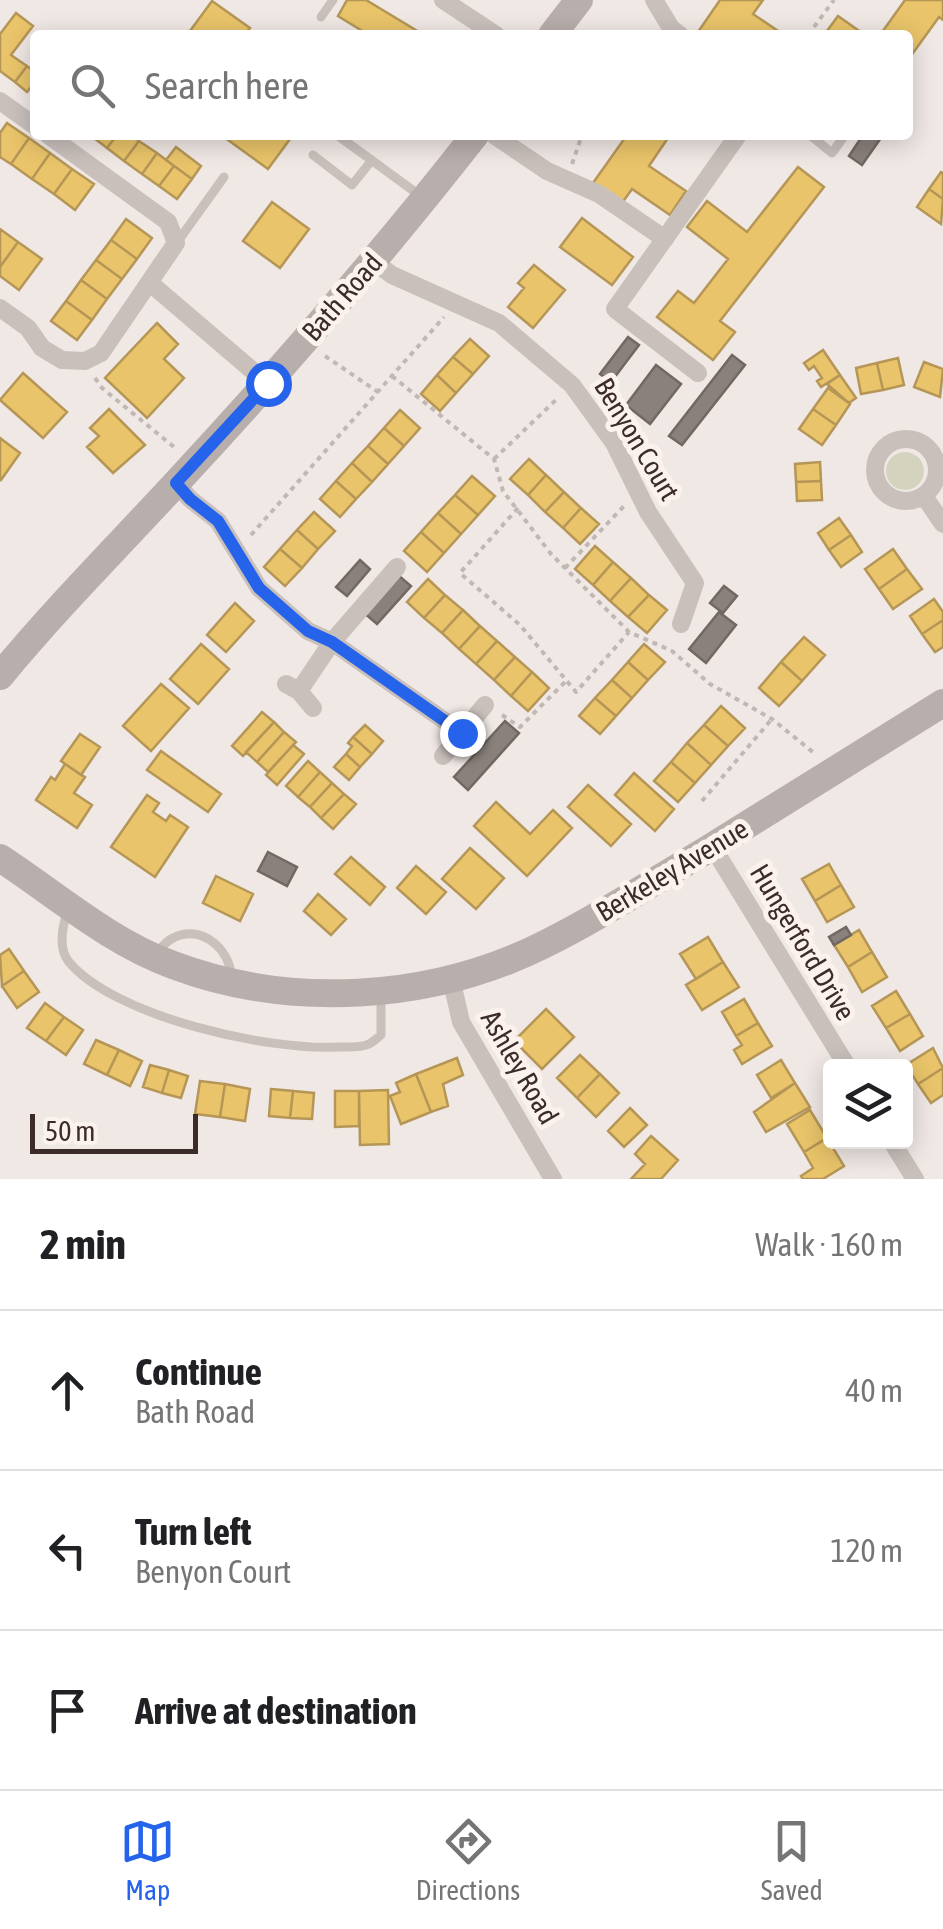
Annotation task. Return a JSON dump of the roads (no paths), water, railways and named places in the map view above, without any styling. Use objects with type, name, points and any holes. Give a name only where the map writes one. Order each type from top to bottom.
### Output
[{"type":"main road","points":[[556,30],[578,0]]},
{"type":"main road","name":"Bath Road","points":[[0,676],[56,610],[268,383],[471,140]]},
{"type":"main road","name":"Berkeley Avenue","points":[[5,859],[69,908],[153,957],[230,983],[308,993],[381,991],[451,978],[540,947],[943,703]]},
{"type":"street","points":[[442,0],[488,30]]},
{"type":"street","points":[[654,0],[674,30]]},
{"type":"street","points":[[0,101],[30,122]]},
{"type":"street","points":[[0,308],[28,328],[42,348],[62,360],[85,362],[101,353],[176,243],[168,222],[55,140]]},
{"type":"street","points":[[501,140],[547,171],[599,194],[665,239]]},
{"type":"street","points":[[698,373],[615,309],[734,140]]},
{"type":"street","name":"Benyon Court","points":[[373,261],[392,275],[499,323],[572,385],[614,443],[638,492],[695,584],[681,624]]},
{"type":"street","points":[[150,283],[268,383]]},
{"type":"street","points":[[176,483],[218,521],[259,588],[308,631],[332,642],[462,733]]},
{"type":"street","points":[[924,496],[943,524]]},
{"type":"street","points":[[312,708],[292,687],[397,567]]},
{"type":"street","points":[[444,756],[485,705]]},
{"type":"street","name":"Hungerford Drive","points":[[712,846],[843,1059]]},
{"type":"street","name":"Ashley Road","points":[[451,978],[461,1022],[554,1179]]},
{"type":"street","points":[[896,1149],[915,1179]]},
{"type":"lane","points":[[321,17],[332,0]]},
{"type":"lane","points":[[344,140],[424,199]]},
{"type":"lane","points":[[816,140],[832,153],[842,140]]},
{"type":"lane","points":[[313,155],[352,184],[372,160]]},
{"type":"lane","points":[[176,243],[224,177]]},
{"type":"lane","points":[[69,908],[61,938],[67,960],[92,981],[127,1001],[204,1029],[268,1043],[322,1048],[368,1045],[381,1035],[381,991]]}]
